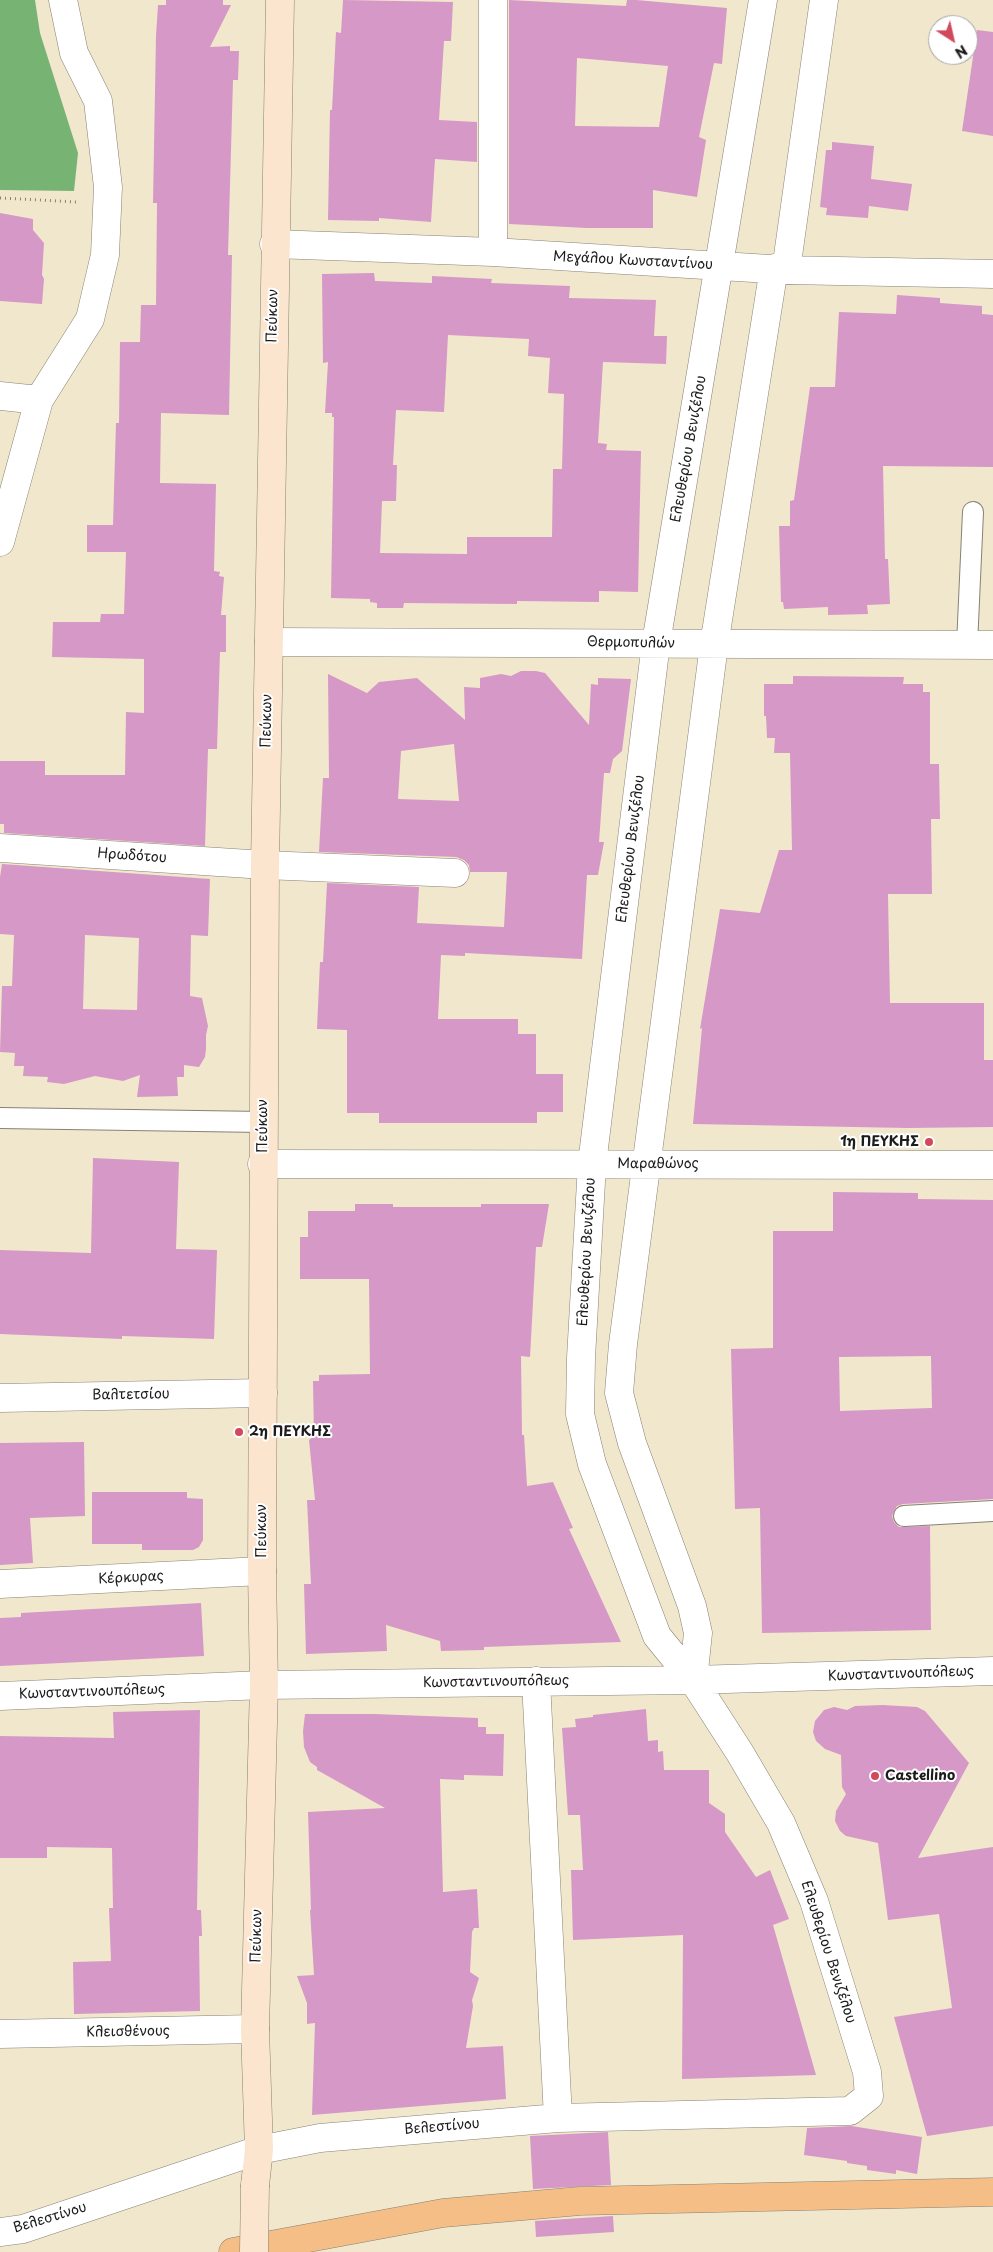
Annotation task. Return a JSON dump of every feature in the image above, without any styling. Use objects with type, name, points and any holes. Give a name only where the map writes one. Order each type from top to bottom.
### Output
[{"type":"highway","points":[[233,2252],[443,2213],[580,2201],[993,2192]]},
{"type":"street","points":[[0,542],[39,400],[90,319],[105,255],[108,187],[98,101],[74,53],[63,0]]},
{"type":"street","name":"Πεύκων","points":[[254,2252],[255,2185],[259,2150],[255,2029],[264,1685],[262,1571],[262,1164],[265,865],[274,244],[280,0]]},
{"type":"street","points":[[493,0],[493,252]]},
{"type":"street","name":"Ελευθερίου Βενιζέλου","points":[[763,0],[656,643],[592,1164],[581,1358],[580,1414],[592,1464],[657,1636],[693,1680],[740,1753],[781,1823],[814,1902],[867,2072]]},
{"type":"street","points":[[693,1680],[698,1633],[692,1606],[632,1443],[619,1393],[623,1344],[714,645],[780,269],[824,0]]},
{"type":"street","name":"Μεγάλου Κωνσταντίνου","points":[[274,244],[493,252],[780,269],[993,274]]},
{"type":"street","points":[[0,396],[39,400]]},
{"type":"street","name":"Θερμοπυλών","points":[[269,642],[980,645]]},
{"type":"street","name":"Ηρωδότου","points":[[0,848],[265,865],[455,873]]},
{"type":"street","name":"Μαραθώνος","points":[[262,1164],[993,1165]]},
{"type":"street","name":"Βαλτετσίου","points":[[0,1398],[263,1393]]},
{"type":"street","name":"Κέρκυρας","points":[[0,1584],[262,1571]]},
{"type":"street","name":"Κωνσταντινουπόλεως","points":[[0,1696],[264,1685],[693,1680],[993,1671]]},
{"type":"street","points":[[536,1681],[558,2118]]},
{"type":"street","name":"Κλεισθένους","points":[[0,2034],[255,2029]]},
{"type":"street","name":"Βελεστίνου","points":[[0,2232],[23,2228],[259,2150],[320,2138],[558,2118],[850,2111],[869,2096],[867,2072]]},
{"type":"lane","points":[[972,512],[980,645]]},
{"type":"lane","points":[[0,1118],[263,1122]]},
{"type":"lane","points":[[904,1516],[993,1511]]},
{"type":"path","points":[[0,198],[107,203]]},
{"type":"green space","points":[[0,0],[35,0],[40,33],[78,153],[74,191],[0,190]]},
{"type":"building","points":[[166,0],[223,0],[223,5],[231,5],[210,47],[230,46],[230,51],[239,51],[238,80],[233,80],[228,255],[232,255],[229,415],[161,413],[160,483],[216,484],[214,571],[220,572],[219,576],[224,577],[221,615],[226,615],[226,652],[220,652],[217,749],[208,749],[205,846],[4,833],[4,824],[0,824],[0,761],[45,761],[45,775],[125,775],[126,712],[144,713],[144,659],[52,657],[53,622],[100,622],[101,614],[124,614],[126,552],[87,552],[87,525],[113,525],[116,423],[119,423],[120,342],[140,342],[141,305],[156,305],[157,203],[153,203],[156,36],[158,5],[166,5]]},
{"type":"building","points":[[343,0],[453,2],[451,41],[444,41],[439,120],[477,122],[477,162],[435,159],[431,222],[379,218],[379,221],[328,220],[330,110],[332,110],[336,32],[341,33]]},
{"type":"building","points":[[509,0],[626,6],[627,0],[636,0],[727,8],[722,64],[714,63],[699,137],[706,140],[697,197],[653,190],[653,228],[587,228],[509,224]],"holes":[[[577,58],[668,66],[659,127],[575,126]]]},
{"type":"building","points":[[978,30],[993,32],[993,136],[962,131],[972,65],[978,65]]},
{"type":"building","points":[[832,142],[874,146],[871,179],[912,184],[908,211],[869,206],[868,218],[826,215],[827,208],[820,207],[826,150],[832,150]]},
{"type":"building","points":[[0,213],[33,219],[33,230],[44,243],[42,304],[0,301]]},
{"type":"building","points":[[374,273],[375,281],[432,283],[432,276],[492,279],[491,283],[570,286],[569,298],[656,300],[654,336],[667,336],[666,364],[603,362],[598,443],[607,444],[606,450],[641,451],[638,592],[599,591],[599,602],[517,601],[517,604],[404,603],[403,608],[377,608],[377,603],[370,602],[370,599],[331,598],[334,417],[332,417],[332,413],[325,413],[328,362],[323,363],[322,274]],"holes":[[[448,335],[529,339],[528,356],[550,358],[548,393],[564,394],[562,469],[553,469],[552,537],[467,537],[467,554],[380,553],[382,501],[396,501],[397,465],[393,465],[396,410],[444,412]]]},
{"type":"building","points":[[897,295],[940,298],[940,303],[982,306],[982,314],[993,315],[993,467],[883,466],[885,559],[888,559],[890,604],[867,605],[868,614],[828,615],[828,607],[784,609],[783,602],[781,602],[779,526],[790,526],[790,501],[794,500],[810,387],[835,387],[839,312],[896,314]]},
{"type":"building","points":[[521,671],[545,673],[589,725],[591,684],[598,685],[598,678],[631,679],[622,751],[613,759],[610,773],[604,773],[599,842],[604,842],[598,875],[587,875],[582,959],[465,953],[465,956],[441,955],[438,1019],[518,1019],[518,1034],[536,1034],[536,1074],[563,1074],[563,1112],[537,1112],[537,1123],[379,1123],[379,1113],[347,1113],[347,1030],[317,1029],[320,962],[323,962],[327,883],[419,887],[417,923],[504,927],[507,872],[470,872],[469,865],[464,860],[456,857],[319,852],[323,778],[329,778],[328,674],[367,693],[379,682],[417,678],[465,720],[464,687],[480,688],[480,678],[501,674],[511,676]],"holes":[[[454,744],[459,801],[398,799],[401,751]]]},
{"type":"building","points":[[793,676],[904,677],[903,684],[923,684],[923,692],[930,692],[930,764],[939,764],[940,819],[931,819],[932,894],[888,894],[890,1003],[984,1003],[984,1060],[993,1060],[993,1127],[908,1128],[693,1124],[702,1028],[700,1029],[720,909],[760,913],[779,850],[792,850],[790,753],[774,753],[775,738],[767,738],[766,716],[764,716],[764,684],[793,684]]},
{"type":"building","points":[[2,864],[210,879],[208,936],[191,935],[190,996],[202,998],[208,1026],[205,1057],[199,1067],[184,1065],[184,1077],[177,1077],[178,1096],[137,1097],[140,1075],[123,1081],[95,1076],[64,1084],[47,1082],[48,1077],[23,1076],[24,1066],[14,1066],[15,1053],[0,1052],[2,986],[12,986],[14,935],[0,934],[0,877]],"holes":[[[85,935],[139,938],[137,1010],[83,1009]]]},
{"type":"building","points":[[93,1158],[179,1162],[176,1249],[217,1250],[214,1339],[122,1336],[122,1339],[0,1334],[0,1250],[91,1253]]},
{"type":"building","points":[[833,1192],[918,1193],[918,1199],[993,1200],[993,1499],[903,1504],[897,1506],[892,1516],[894,1522],[899,1527],[930,1526],[931,1630],[762,1633],[760,1508],[735,1509],[731,1349],[773,1348],[773,1231],[833,1231]],"holes":[[[931,1356],[932,1408],[840,1411],[839,1357]]]},
{"type":"building","points":[[355,1204],[393,1204],[393,1207],[481,1207],[481,1204],[549,1204],[542,1247],[536,1247],[530,1357],[521,1356],[522,1435],[524,1435],[527,1486],[553,1482],[573,1528],[569,1529],[621,1642],[484,1647],[484,1650],[441,1651],[440,1641],[386,1625],[387,1651],[306,1654],[304,1584],[311,1584],[307,1500],[315,1500],[309,1440],[314,1436],[313,1381],[319,1381],[319,1375],[370,1374],[369,1279],[300,1279],[300,1237],[308,1237],[308,1211],[355,1211]]},
{"type":"building","points":[[84,1442],[85,1516],[30,1518],[33,1563],[0,1565],[0,1443]]},
{"type":"building","points":[[92,1492],[187,1492],[187,1498],[203,1499],[203,1540],[199,1547],[193,1550],[142,1550],[142,1544],[92,1544]]},
{"type":"building","points":[[201,1603],[204,1656],[0,1666],[0,1618],[21,1617],[21,1613]]},
{"type":"building","points":[[855,1706],[917,1707],[925,1711],[969,1763],[918,1858],[993,1847],[993,2126],[927,2136],[894,2017],[952,2008],[939,1914],[888,1920],[878,1843],[846,1836],[840,1831],[835,1821],[836,1811],[846,1794],[842,1787],[841,1755],[825,1749],[816,1741],[813,1732],[815,1721],[824,1710],[834,1707],[847,1710]]},
{"type":"building","points":[[646,1709],[648,1741],[658,1740],[658,1752],[663,1751],[664,1770],[709,1770],[709,1803],[725,1814],[725,1832],[756,1877],[770,1870],[789,1919],[773,1925],[816,2075],[682,2079],[683,1935],[573,1940],[571,1870],[583,1870],[580,1815],[568,1815],[562,1728],[576,1727],[575,1719]]},
{"type":"building","points":[[200,1710],[197,1910],[201,1910],[202,1936],[199,1936],[200,2011],[74,2014],[73,1962],[111,1961],[109,1908],[113,1908],[112,1848],[47,1847],[47,1858],[0,1858],[0,1736],[114,1738],[113,1712]]},
{"type":"building","points":[[305,1714],[374,1714],[478,1718],[478,1727],[486,1727],[486,1734],[504,1734],[503,1776],[464,1775],[464,1780],[440,1779],[443,1892],[477,1889],[479,1928],[474,1928],[472,1932],[470,1972],[479,1978],[472,2000],[473,2006],[466,2048],[503,2046],[506,2099],[312,2115],[315,2023],[307,2024],[307,2003],[297,1976],[314,1975],[310,1910],[308,1812],[385,1808],[317,1770],[317,1767],[310,1762],[304,1747]]},
{"type":"building","points":[[851,2126],[922,2137],[917,2174],[896,2170],[896,2174],[867,2170],[867,2166],[847,2163],[847,2161],[804,2155],[807,2128]]},
{"type":"building","points":[[608,2132],[611,2185],[533,2189],[530,2136]]},
{"type":"building","points":[[613,2216],[614,2232],[536,2237],[535,2221]]},
{"type":"place","name":"1η ΠΕΥΚΗΣ","points":[[929,1142]]},
{"type":"place","name":"2η ΠΕΥΚΗΣ","points":[[239,1432]]},
{"type":"place","name":"Castellino","points":[[875,1776]]}]
